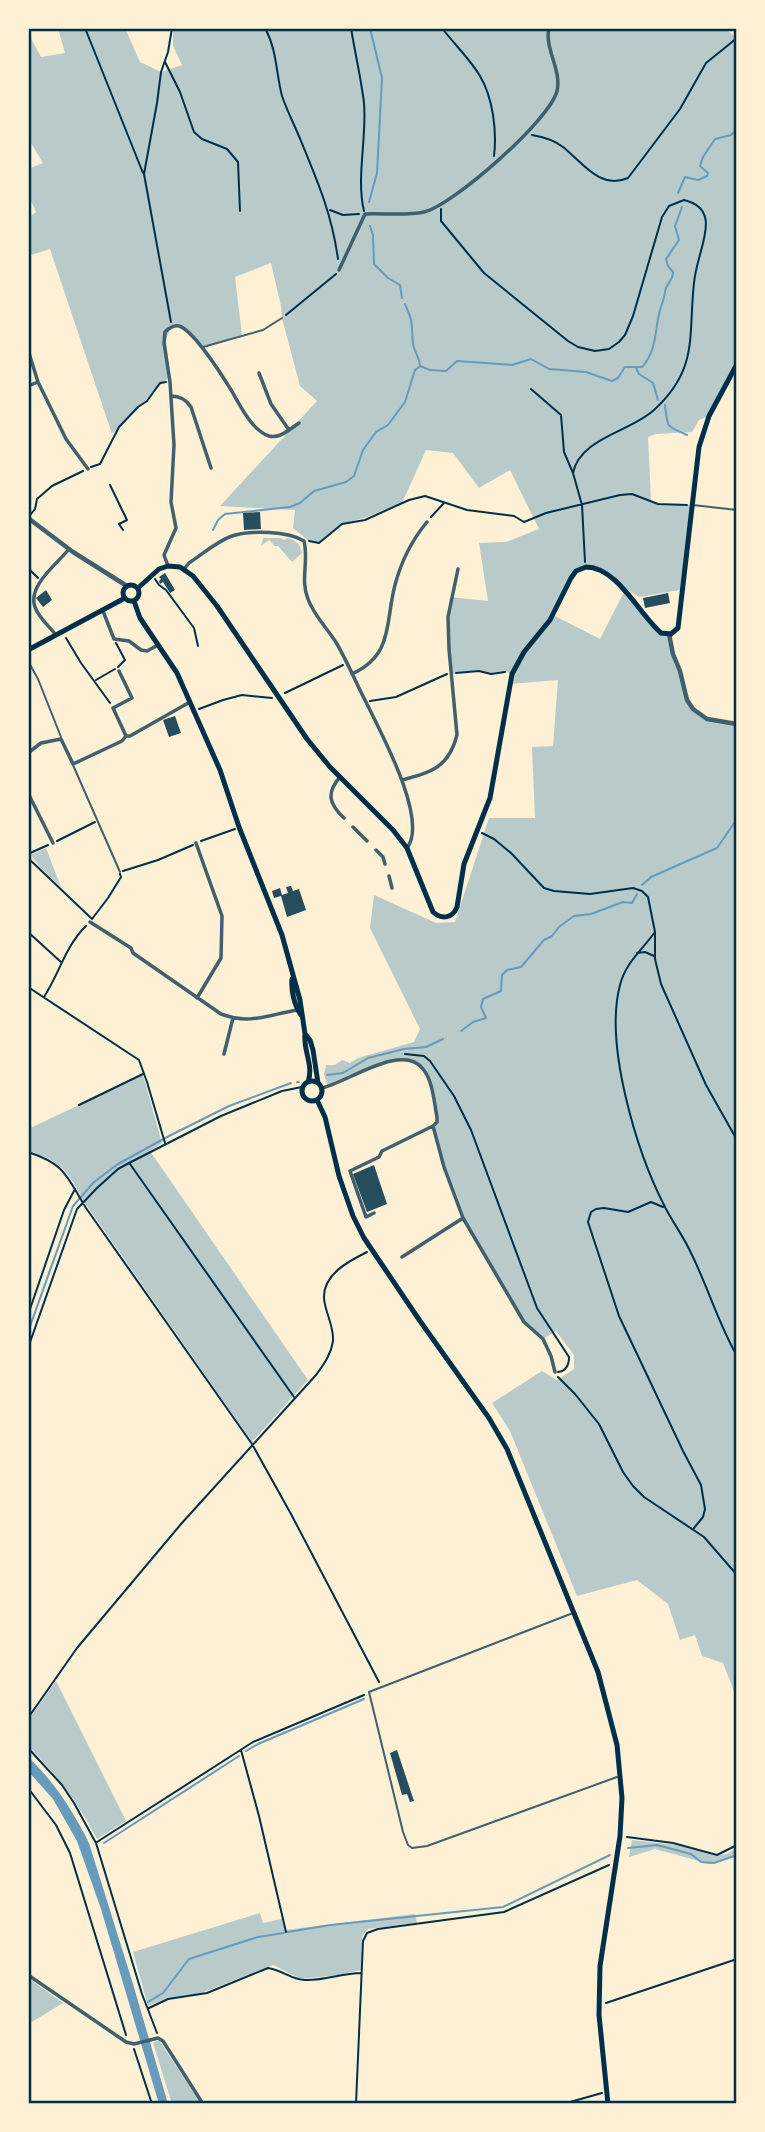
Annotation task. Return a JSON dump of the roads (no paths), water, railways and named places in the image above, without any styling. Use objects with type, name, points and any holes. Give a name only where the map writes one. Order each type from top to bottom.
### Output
[{"type":"main road","points":[[138,588],[159,569],[168,566],[184,569],[205,590],[307,739],[407,848],[431,910],[435,915],[445,918],[456,910],[464,864],[490,798],[512,674],[524,652],[553,616],[576,571],[586,567],[600,570],[611,578],[654,627],[669,634],[676,631],[681,621],[697,457],[703,432],[715,403],[737,364]]},
{"type":"main road","points":[[124,598],[123,593],[127,586],[138,588]]},
{"type":"main road","points":[[134,601],[139,594],[138,588]]},
{"type":"main road","points":[[124,598],[134,601]]},
{"type":"main road","points":[[28,650],[124,598]]},
{"type":"main road","points":[[134,601],[140,618],[177,673],[195,711],[282,935],[292,979],[291,986],[305,1034],[310,1070],[308,1082],[302,1087],[302,1091],[305,1099],[313,1101],[321,1095],[320,1086],[310,1040],[305,1034]]},
{"type":"main road","points":[[308,1082],[320,1086]]},
{"type":"main road","points":[[317,1100],[353,1216],[371,1249],[489,1418],[507,1449],[605,1693],[622,1776],[619,1848],[600,1966],[599,2015],[608,2104]]},
{"type":"street","points":[[340,270],[365,214],[424,212],[441,205],[528,134],[550,106],[557,91],[557,71],[547,35],[549,28]]},
{"type":"street","points":[[168,566],[164,555],[176,528],[171,502],[174,445],[163,337],[165,332],[172,326],[186,330],[202,347],[250,420],[262,432],[279,436],[299,423]]},
{"type":"street","points":[[28,349],[38,382],[66,439],[88,468]]},
{"type":"street","points":[[259,373],[271,404],[289,430]]},
{"type":"street","points":[[28,386],[38,382]]},
{"type":"street","points":[[171,397],[181,397],[191,407],[211,468]]},
{"type":"street","points":[[28,518],[69,549],[127,586]]},
{"type":"street","points":[[352,674],[368,666],[384,644],[401,568],[414,540],[427,522]]},
{"type":"street","points":[[184,569],[198,557],[233,536],[284,534],[304,541],[307,553],[304,589],[309,603],[347,663],[402,780],[409,804],[413,837],[407,848]]},
{"type":"street","points":[[55,635],[35,607],[34,597],[41,581],[69,549]]},
{"type":"street","points":[[402,780],[435,769],[447,760],[455,746],[457,735],[448,617],[457,569]]},
{"type":"street","points":[[102,608],[114,639],[129,641],[147,651],[158,645]]},
{"type":"street","points":[[669,634],[689,705],[704,718],[737,724]]},
{"type":"street","points":[[118,669],[132,698],[113,708],[126,736]]},
{"type":"street","points":[[28,753],[41,744],[61,738],[73,764],[122,741],[126,736],[190,702]]},
{"type":"street","points":[[340,777],[332,787],[331,796],[335,810],[344,818]]},
{"type":"street","points":[[28,793],[53,843]]},
{"type":"street","points":[[353,827],[367,841]]},
{"type":"street","points":[[196,843],[222,916],[221,958],[197,998]]},
{"type":"street","points":[[376,850],[383,857],[385,864]]},
{"type":"street","points":[[389,876],[392,888]]},
{"type":"street","points":[[91,921],[131,948],[132,953],[221,1014],[233,1018],[257,1019],[299,1012]]},
{"type":"street","points":[[223,1054],[233,1018]]},
{"type":"street","points":[[320,1086],[402,1058],[414,1061],[428,1077],[437,1122],[350,1171],[366,1217],[374,1213]]},
{"type":"street","points":[[433,1126],[444,1167],[463,1218],[524,1322],[543,1339],[555,1372]]},
{"type":"street","points":[[402,1258],[463,1218]]},
{"type":"street","points":[[28,1975],[132,2043],[158,2038],[163,2041],[204,2104]]},
{"type":"lane","points":[[202,347],[262,330],[282,318]]},
{"type":"lane","points":[[692,505],[737,510]]},
{"type":"lane","points":[[28,661],[38,679],[61,738]]},
{"type":"lane","points":[[73,764],[120,872]]},
{"type":"lane","points":[[573,1612],[369,1692],[403,1832],[412,1848],[427,1846],[622,1776]]},
{"type":"water","points":[[28,1757],[62,1797],[89,1843],[168,2104],[159,2104],[101,1909],[77,1841],[53,1799],[28,1771]]},
{"type":"waterway","points":[[369,202],[377,173],[382,78],[370,28]]},
{"type":"waterway","points":[[678,193],[685,177],[698,180],[707,176],[708,173],[700,166],[703,157],[715,139],[731,135],[737,129]]},
{"type":"waterway","points":[[420,366],[446,371],[457,361],[512,365],[531,359],[549,369],[586,372],[612,381],[618,378],[625,367],[642,367],[652,348],[666,289],[673,275],[666,259],[679,240],[675,226],[682,207]]},
{"type":"waterway","points":[[370,226],[374,264],[400,285],[402,298]]},
{"type":"waterway","points":[[405,304],[420,365]]},
{"type":"waterway","points":[[213,530],[225,514],[290,507],[300,503],[314,491],[346,482],[354,476],[363,450],[376,432],[388,425],[405,402],[415,370],[419,367]]},
{"type":"waterway","points":[[636,368],[639,374],[653,383],[658,400]]},
{"type":"waterway","points":[[665,405],[669,426],[687,435]]},
{"type":"waterway","points":[[642,885],[651,877],[717,848],[737,819]]},
{"type":"waterway","points":[[461,1031],[473,1022],[486,1018],[481,1007],[483,999],[501,991],[502,975],[507,970],[521,967],[559,927],[574,916],[591,914],[623,902],[632,903],[637,894]]},
{"type":"waterway","points":[[327,1075],[343,1073],[368,1058],[404,1049],[426,1047],[443,1039]]},
{"type":"waterway","points":[[28,1332],[73,1206],[94,1182],[118,1164],[169,1136],[229,1106],[291,1083]]},
{"type":"waterway","points":[[246,1751],[364,1699]]},
{"type":"waterway","points":[[104,1843],[239,1756]]},
{"type":"waterway","points":[[628,1848],[657,1845],[691,1854],[701,1862],[714,1863],[737,1855]]},
{"type":"waterway","points":[[288,1932],[330,1925],[503,1907],[610,1855]]},
{"type":"waterway","points":[[148,2002],[163,1993],[189,1959],[258,1937],[284,1933]]}]
